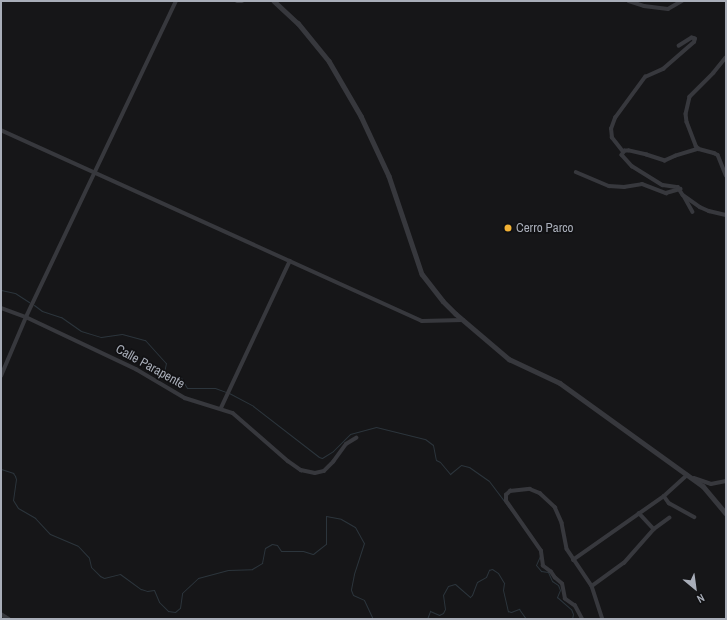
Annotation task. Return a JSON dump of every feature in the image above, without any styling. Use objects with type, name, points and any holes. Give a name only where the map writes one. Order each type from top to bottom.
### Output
[{"type":"street","points":[[1,376],[26,317],[93,173],[176,1]]},
{"type":"street","points":[[237,1],[242,1]]},
{"type":"street","points":[[274,1],[298,23],[329,61],[361,116],[389,176],[422,274],[443,301],[509,359],[560,383],[689,476],[709,492],[726,513]]},
{"type":"street","points":[[629,1],[644,6],[668,9],[682,1]]},
{"type":"street","points":[[678,46],[692,38],[694,39],[694,42],[662,69],[645,77],[615,118],[611,129],[612,138],[623,152],[623,157],[632,166],[663,185],[676,186],[680,189],[693,212]]},
{"type":"street","points":[[699,149],[692,137],[686,118],[688,102],[690,97],[714,73],[726,58]]},
{"type":"street","points":[[1,130],[422,321],[463,320]]},
{"type":"street","points":[[623,152],[625,151],[647,155],[663,161],[699,149],[714,152],[718,155],[726,175]]},
{"type":"street","points":[[576,172],[609,186],[624,187],[642,184],[666,193],[680,189]]},
{"type":"street","points":[[683,195],[709,211],[726,215]]},
{"type":"street","points":[[221,408],[290,261]]},
{"type":"street","name":"Calle Parapente","points":[[1,308],[26,317],[136,369],[185,398],[221,408],[238,417],[291,464],[306,472],[315,473],[324,471],[346,444],[356,438]]},
{"type":"street","points":[[689,476],[711,484],[726,481]]},
{"type":"street","points":[[573,560],[664,496],[689,476]]},
{"type":"street","points":[[582,619],[575,606],[566,599],[562,584],[555,578],[552,572],[544,566],[541,551],[506,501],[507,493],[522,488],[530,489],[548,500],[559,514],[567,549],[592,586],[603,619]]},
{"type":"street","points":[[664,496],[669,503],[694,517]]},
{"type":"street","points":[[639,513],[654,529]]},
{"type":"street","points":[[592,586],[629,558],[654,529],[669,518]]},
{"type":"street","points":[[1,614],[9,619]]},
{"type":"waterway","points":[[1,290],[15,293],[29,302]]},
{"type":"waterway","points":[[34,305],[42,311],[61,317],[81,331],[101,337],[122,334],[145,340],[166,363],[163,377],[166,379],[180,376],[187,388],[215,388],[226,392]]},
{"type":"waterway","points":[[229,393],[253,406],[322,458],[333,451],[350,434],[376,427],[425,439],[433,445],[436,460],[440,462],[450,474],[461,465],[469,467],[489,481],[512,512]]},
{"type":"waterway","points":[[1,469],[13,473],[15,476],[16,479],[13,500],[18,508],[35,518],[50,534],[78,546],[89,558],[91,567],[100,576],[104,578],[120,574],[141,589],[147,591],[154,590],[159,602],[168,611],[175,612],[180,608],[182,593],[198,578],[228,570],[252,569],[262,563],[265,548],[272,544],[277,545],[281,551],[303,551],[313,554],[326,544],[326,516],[341,519],[355,527],[364,543],[354,574],[351,590],[353,595],[364,600],[373,619]]},
{"type":"waterway","points":[[540,556],[536,565],[541,571],[548,572],[552,581],[558,585],[560,590],[557,597],[571,609],[573,614],[572,619]]},
{"type":"waterway","points":[[427,619],[430,611],[439,615],[443,613],[445,609],[443,595],[448,586],[455,584],[470,597],[477,582],[486,577],[489,570],[492,569],[498,573],[504,583],[503,590],[508,611],[511,612],[519,609],[526,619]]},
{"type":"place","name":"Cerro Parco","points":[[508,228]]}]
